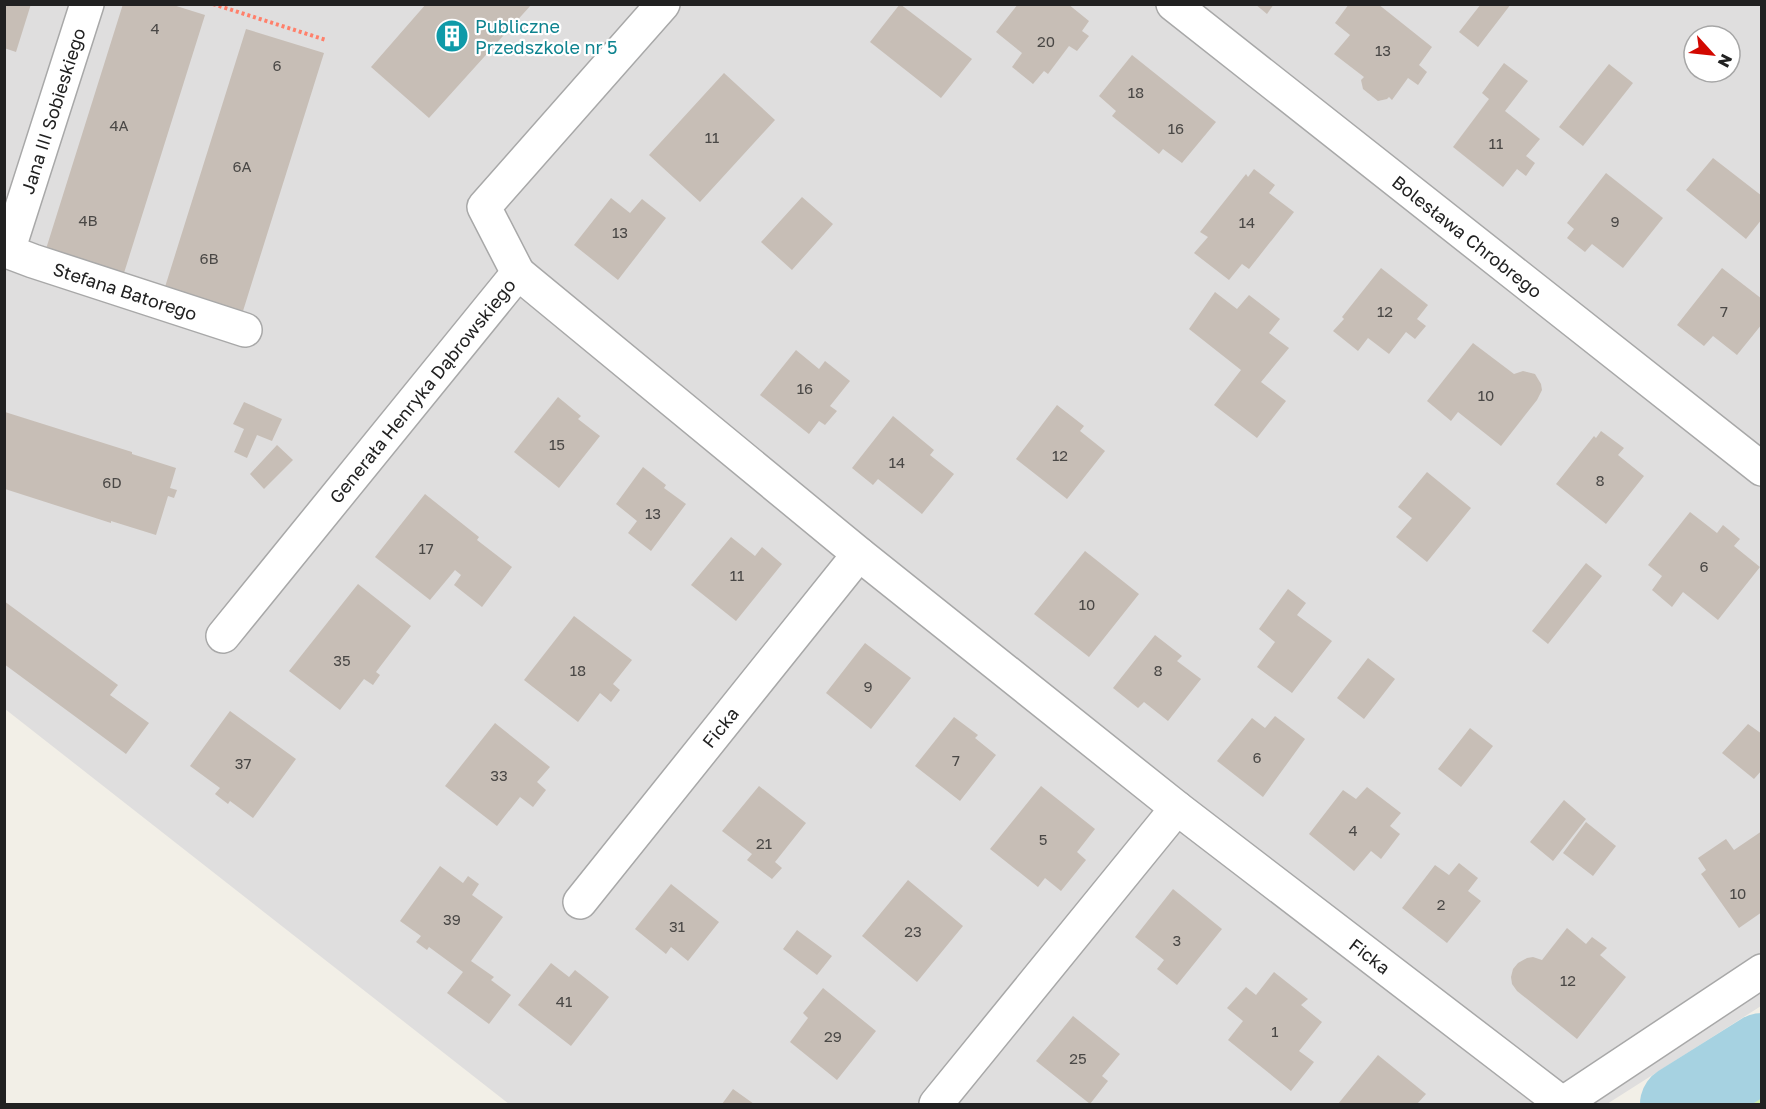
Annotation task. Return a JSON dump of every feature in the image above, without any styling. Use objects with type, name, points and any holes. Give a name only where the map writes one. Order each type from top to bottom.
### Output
[{"type":"street","name":"Jana III Sobieskiego","points":[[6,251],[87,4]]},
{"type":"street","name":"Generała Henryka Dąbrowskiego","points":[[223,636],[518,273],[484,207],[663,4]]},
{"type":"street","name":"Bolesława Chrobrego","points":[[1173,4],[1761,469]]},
{"type":"street","name":"Stefana Batorego","points":[[6,251],[244,330]]},
{"type":"street","name":"Ficka","points":[[518,273],[859,554],[1177,808],[1563,1104]]},
{"type":"street","name":"Ficka","points":[[580,902],[859,554]]},
{"type":"street","points":[[936,1104],[1177,808]]},
{"type":"street","points":[[1563,1104],[1761,971]]},
{"type":"path","points":[[213,4],[326,40]]},
{"type":"shaded area","points":[[4,5],[1761,5],[1761,1006],[1607,1104],[509,1104],[5,709]]},
{"type":"green space","points":[[1761,1064],[1761,1104],[1698,1104]]},
{"type":"building","points":[[4,4],[31,4],[16,52],[4,48]]},
{"type":"building","points":[[123,4],[170,4],[205,15],[124,273],[46,249]]},
{"type":"building","name":"Publiczne Przedszkole nr 5","points":[[426,4],[532,4],[429,118],[371,67]]},
{"type":"building","points":[[900,4],[972,59],[941,98],[870,42]]},
{"type":"building","points":[[1018,4],[1068,4],[1089,21],[1082,31],[1089,36],[1077,51],[1069,46],[1048,74],[1044,71],[1033,84],[1012,67],[1022,53],[996,32]]},
{"type":"building","points":[[1255,4],[1274,4],[1267,14]]},
{"type":"building","points":[[1349,4],[1378,4],[1432,47],[1419,65],[1427,72],[1418,85],[1408,78],[1392,100],[1389,97],[1378,101],[1363,89],[1361,80],[1364,77],[1334,54],[1350,35],[1335,23]]},
{"type":"building","points":[[1481,4],[1511,4],[1478,47],[1459,32]]},
{"type":"building","points":[[246,29],[324,53],[243,311],[165,287]]},
{"type":"building","points":[[1132,55],[1216,122],[1182,163],[1163,149],[1159,154],[1112,116],[1116,111],[1099,96]]},
{"type":"building","points":[[1504,63],[1528,81],[1505,111],[1540,139],[1526,156],[1535,163],[1526,176],[1517,169],[1503,187],[1453,147],[1489,99],[1482,93]]},
{"type":"building","points":[[1609,64],[1633,83],[1583,146],[1559,127]]},
{"type":"building","points":[[724,73],[775,120],[700,202],[649,155]]},
{"type":"building","points":[[1713,158],[1762,196],[1762,219],[1746,239],[1686,190]]},
{"type":"building","points":[[1254,169],[1275,185],[1269,193],[1294,212],[1249,269],[1242,264],[1229,280],[1194,253],[1208,237],[1200,232],[1246,174],[1248,177]]},
{"type":"building","points":[[1606,173],[1663,218],[1623,268],[1592,244],[1585,252],[1567,238],[1574,229],[1567,223]]},
{"type":"building","points":[[802,197],[833,224],[792,270],[761,242]]},
{"type":"building","points":[[611,198],[630,213],[642,199],[666,218],[618,280],[574,245]]},
{"type":"building","points":[[1381,268],[1428,305],[1417,319],[1426,326],[1415,339],[1406,332],[1389,354],[1368,338],[1358,351],[1333,331]]},
{"type":"building","points":[[1722,268],[1762,299],[1762,324],[1737,355],[1713,336],[1704,346],[1677,325]]},
{"type":"building","points":[[1215,292],[1237,309],[1249,295],[1280,319],[1269,333],[1289,348],[1261,382],[1286,401],[1257,438],[1214,405],[1241,370],[1189,329]]},
{"type":"building","points":[[1473,343],[1514,374],[1523,371],[1535,374],[1541,384],[1542,390],[1537,400],[1501,446],[1458,412],[1451,421],[1427,401]]},
{"type":"building","points":[[796,350],[819,369],[825,361],[850,381],[830,406],[837,411],[825,425],[819,421],[809,434],[760,395]]},
{"type":"building","points":[[558,397],[581,416],[578,419],[600,436],[559,488],[514,452]]},
{"type":"building","points":[[244,402],[282,419],[272,441],[257,435],[247,458],[234,452],[244,429],[233,424]]},
{"type":"building","points":[[1057,405],[1084,426],[1080,431],[1105,451],[1067,499],[1016,459]]},
{"type":"building","points":[[5,412],[176,468],[170,488],[177,490],[174,498],[168,496],[156,535],[5,489]]},
{"type":"building","points":[[893,416],[934,450],[930,455],[954,474],[922,514],[878,479],[873,485],[852,468]]},
{"type":"building","points":[[1601,431],[1624,448],[1618,455],[1644,476],[1606,524],[1556,484],[1594,436],[1596,438]]},
{"type":"building","points":[[277,445],[293,460],[264,489],[250,474]]},
{"type":"building","points":[[643,467],[666,485],[664,488],[686,504],[651,551],[628,533],[637,521],[616,504]]},
{"type":"building","points":[[1427,472],[1471,508],[1427,562],[1396,537],[1412,518],[1398,507]]},
{"type":"building","points":[[425,494],[479,537],[477,540],[512,567],[482,607],[454,585],[461,575],[455,570],[430,600],[375,557]]},
{"type":"building","points":[[1690,512],[1717,533],[1723,525],[1740,539],[1734,546],[1760,567],[1718,620],[1683,592],[1672,607],[1652,590],[1662,576],[1648,565]]},
{"type":"building","points":[[731,537],[755,556],[762,547],[782,564],[736,621],[691,585]]},
{"type":"building","points":[[1085,551],[1139,594],[1089,657],[1034,614]]},
{"type":"building","points":[[1586,563],[1602,576],[1548,644],[1532,631]]},
{"type":"building","points":[[358,584],[411,626],[376,672],[380,675],[373,685],[364,679],[340,710],[289,671]]},
{"type":"building","points":[[1288,589],[1306,603],[1297,615],[1332,641],[1292,693],[1257,667],[1275,642],[1259,629]]},
{"type":"building","points":[[4,601],[118,685],[110,695],[149,723],[126,754],[4,664]]},
{"type":"building","points":[[574,616],[632,660],[613,684],[620,690],[611,702],[600,693],[578,722],[524,680]]},
{"type":"building","points":[[1155,635],[1182,656],[1177,661],[1201,679],[1168,721],[1144,702],[1138,708],[1113,688]]},
{"type":"building","points":[[865,643],[911,678],[871,729],[826,693]]},
{"type":"building","points":[[1368,658],[1395,679],[1364,719],[1337,698]]},
{"type":"building","points":[[230,711],[296,759],[253,818],[230,801],[228,804],[215,794],[220,788],[190,766]]},
{"type":"building","points":[[1275,716],[1305,739],[1263,797],[1217,761],[1252,718],[1265,728]]},
{"type":"building","points":[[954,717],[978,735],[975,738],[996,755],[960,801],[915,766]]},
{"type":"building","points":[[495,723],[550,767],[537,782],[546,790],[533,807],[520,797],[497,826],[445,786]]},
{"type":"building","points":[[1748,724],[1762,734],[1762,770],[1754,779],[1722,753]]},
{"type":"building","points":[[1470,728],[1493,746],[1461,787],[1438,769]]},
{"type":"building","points":[[759,786],[806,823],[775,862],[782,868],[772,879],[747,860],[752,854],[722,831]]},
{"type":"building","points":[[1041,786],[1095,829],[1077,852],[1086,860],[1061,891],[1045,878],[1038,887],[990,849]]},
{"type":"building","points":[[1367,787],[1401,813],[1390,826],[1400,834],[1381,859],[1371,851],[1354,871],[1309,834],[1343,790],[1356,799]]},
{"type":"building","points":[[1564,800],[1586,819],[1553,861],[1530,842]]},
{"type":"building","points":[[1586,822],[1616,846],[1593,876],[1563,853]]},
{"type":"building","points":[[1762,831],[1762,912],[1739,928],[1701,874],[1706,870],[1698,858],[1726,839],[1734,850]]},
{"type":"building","points":[[1459,863],[1478,878],[1468,891],[1481,901],[1447,943],[1402,908],[1435,865],[1449,875]]},
{"type":"building","points":[[440,866],[463,883],[468,876],[479,884],[472,895],[503,917],[471,961],[494,977],[491,980],[511,995],[489,1024],[447,993],[463,972],[429,947],[427,950],[416,942],[421,936],[400,921]]},
{"type":"building","points":[[908,880],[963,926],[917,982],[862,936]]},
{"type":"building","points":[[671,884],[719,922],[688,961],[671,947],[666,954],[635,929]]},
{"type":"building","points":[[1173,889],[1222,929],[1177,985],[1157,969],[1164,960],[1135,937]]},
{"type":"building","points":[[1567,928],[1586,944],[1592,937],[1607,948],[1600,955],[1626,977],[1577,1039],[1517,991],[1512,984],[1511,977],[1518,963],[1527,958],[1542,960]]},
{"type":"building","points":[[797,930],[832,956],[817,975],[783,949]]},
{"type":"building","points":[[551,963],[569,977],[575,970],[609,997],[571,1046],[518,1005]]},
{"type":"building","points":[[1274,972],[1308,999],[1301,1005],[1322,1022],[1299,1051],[1314,1062],[1291,1091],[1228,1040],[1243,1021],[1227,1008],[1246,987],[1256,995]]},
{"type":"building","points":[[823,988],[876,1031],[837,1080],[790,1042],[808,1018],[803,1013]]},
{"type":"building","points":[[1073,1016],[1120,1054],[1102,1076],[1108,1081],[1090,1104],[1036,1061]]},
{"type":"building","points":[[1378,1055],[1426,1094],[1417,1104],[1338,1104]]},
{"type":"building","points":[[733,1089],[754,1104],[722,1104]]},
{"type":"waterway","points":[[1679,1104],[1762,1052]]},
{"type":"place","name":"Publiczne Przedszkole nr 5","points":[[452,36]]}]
